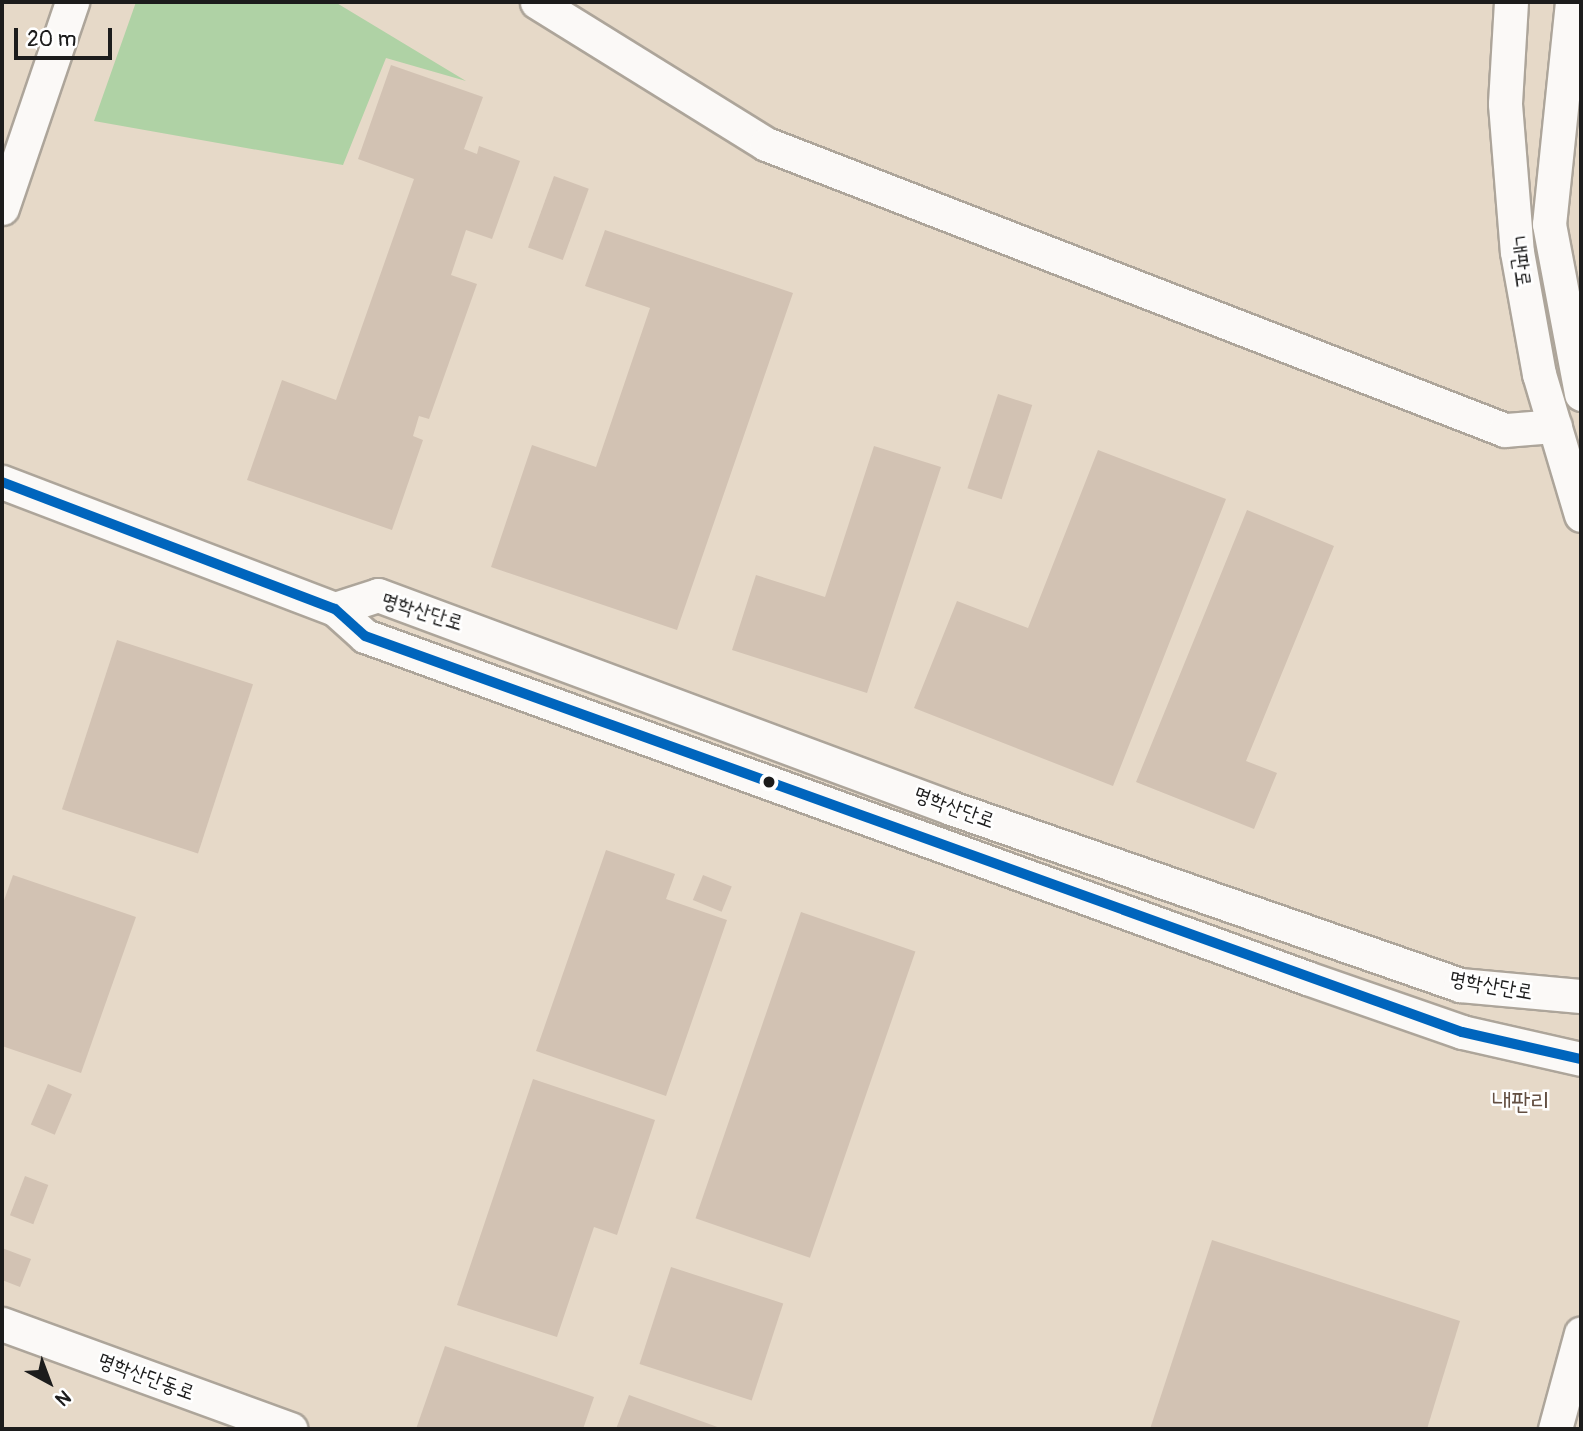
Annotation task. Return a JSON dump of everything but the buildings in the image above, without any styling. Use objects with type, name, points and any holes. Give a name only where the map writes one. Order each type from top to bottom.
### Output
[{"type":"street","points":[[537,2],[766,144],[1506,430],[1555,426]]},
{"type":"street","name":"내판로","points":[[1511,2],[1505,104],[1517,252],[1555,426],[1581,515]]},
{"type":"street","name":"내판로","points":[[1572,2],[1549,224],[1581,394]]},
{"type":"street","points":[[2,208],[69,3]]},
{"type":"street","name":"명학산단로","points":[[2,482],[335,609],[365,636],[1469,1034],[1581,1059]]},
{"type":"street","name":"명학산단로","points":[[335,609],[378,595],[951,808],[1460,985],[1520,993],[1581,996]]},
{"type":"street","points":[[1520,993],[1581,976]]},
{"type":"street","points":[[1469,1034],[1581,1081]]},
{"type":"street","name":"명학산단동로","points":[[2,1324],[291,1429]]},
{"type":"street","points":[[1555,1429],[1581,1333]]},
{"type":"green space","points":[[136,2],[335,2],[466,81],[386,58],[343,165],[94,121]]},
{"type":"transit line","points":[[2,482],[335,609],[365,636],[1462,1032],[1581,1059]]},
{"type":"district","name":"내판리","points":[[1521,1102]]}]
